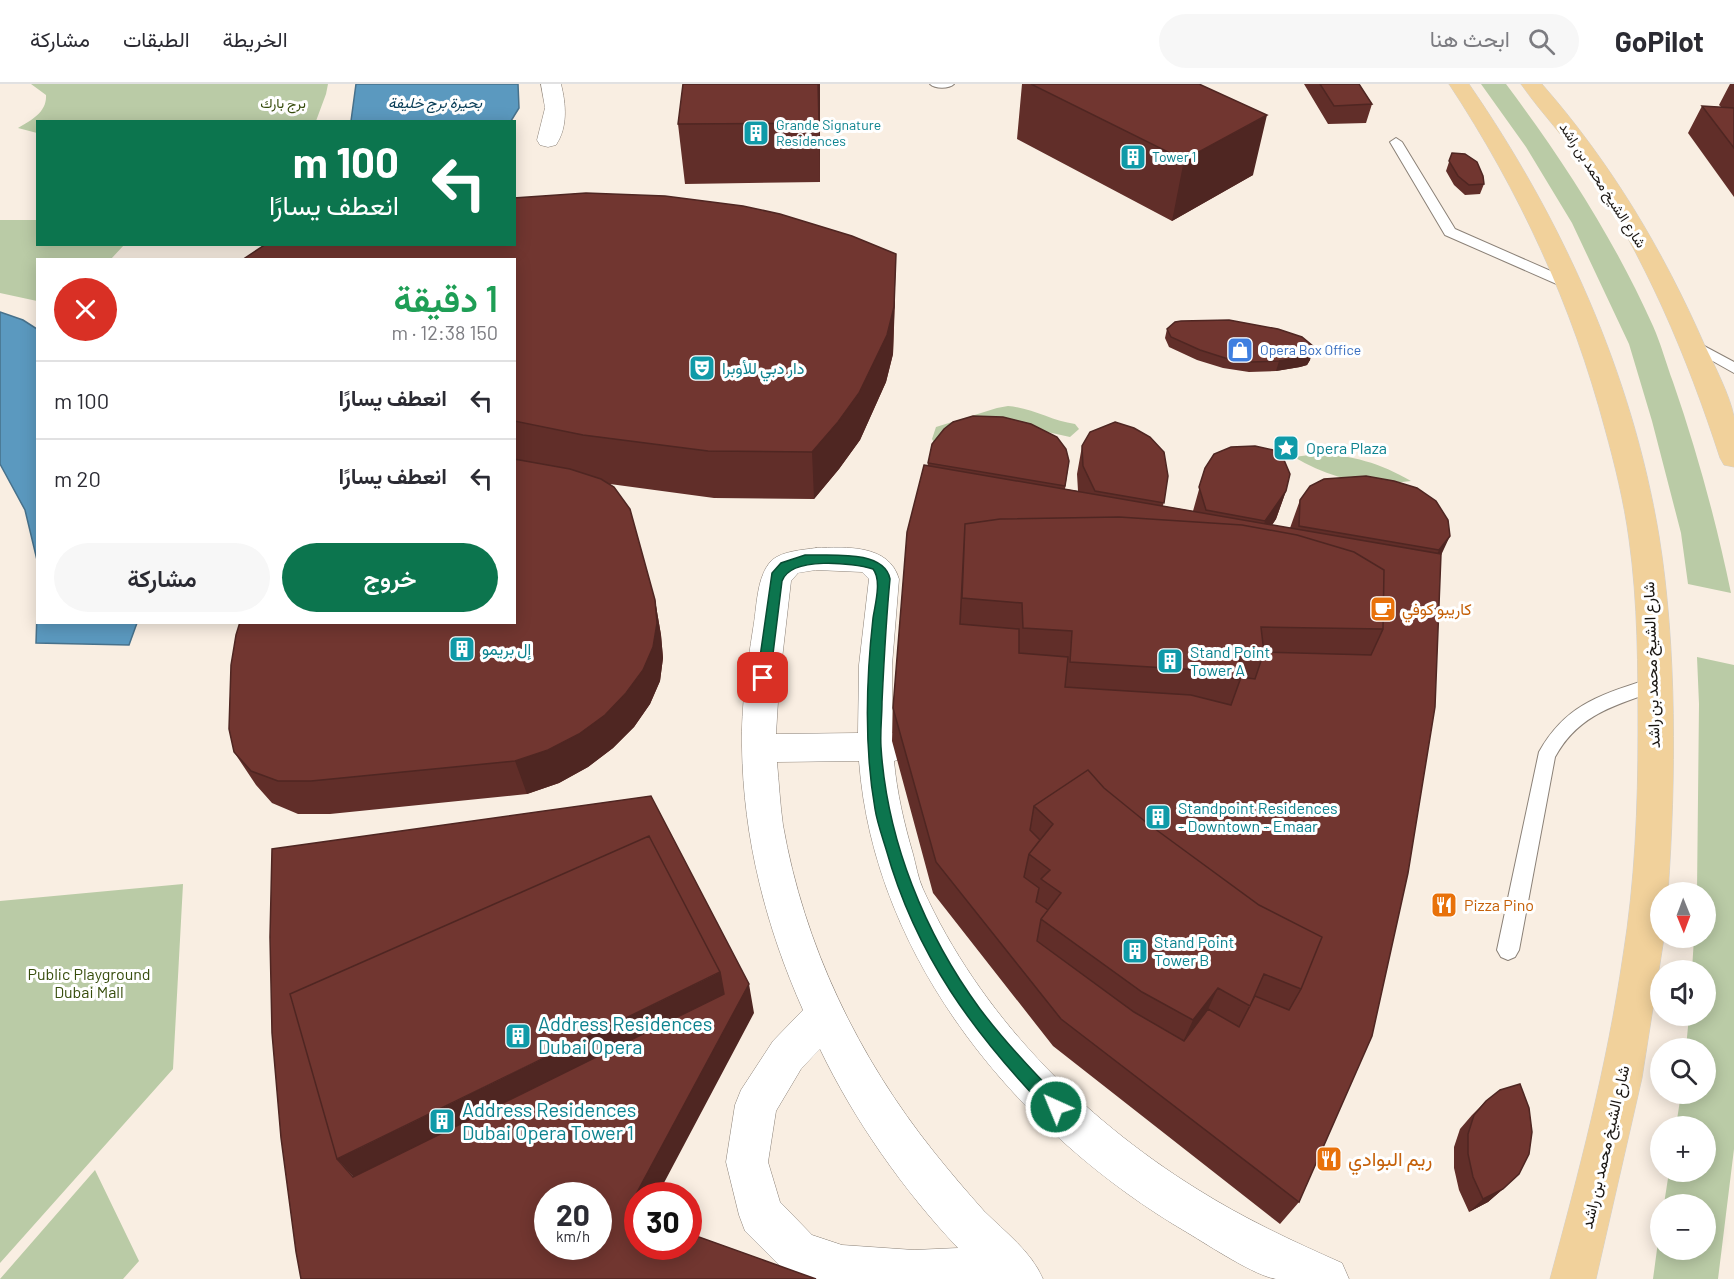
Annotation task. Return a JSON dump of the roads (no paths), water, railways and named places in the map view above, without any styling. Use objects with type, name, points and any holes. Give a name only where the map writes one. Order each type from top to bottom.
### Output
[{"type":"main road","name":"شارع الشيخ محمد بن راشد","points":[[1459,84],[1507,155],[1530,197],[1573,286],[1595,344],[1613,403],[1644,536],[1652,610],[1655,684],[1653,857],[1643,955],[1625,1062],[1599,1180],[1573,1279]]},
{"type":"main road","name":"شارع الشيخ محمد بن راشد","points":[[1535,85],[1591,161],[1644,245],[1709,385],[1734,458]]},
{"type":"street","points":[[548,140],[556,108],[551,84]]},
{"type":"street","points":[[1013,1273],[949,1204],[899,1141],[857,1078],[824,1016],[787,926],[776,887],[763,811],[759,748],[761,696],[776,581],[785,566],[805,560],[870,562],[882,572],[884,579],[874,693],[874,747],[883,811],[891,847],[919,921],[944,967],[974,1014],[1012,1061],[1056,1107],[1098,1144],[1162,1193],[1222,1232],[1288,1265],[1326,1279]]},
{"type":"street","points":[[759,748],[930,747]]},
{"type":"street","points":[[824,1016],[787,1055],[756,1105],[747,1162],[761,1215],[798,1252],[842,1268],[914,1273],[1013,1273]]},
{"type":"lane","points":[[936,84],[948,84]]},
{"type":"lane","points":[[1396,142],[1450,232],[1573,286]]},
{"type":"lane","points":[[1691,343],[1734,368]]},
{"type":"lane","points":[[1508,950],[1546,757],[1555,737],[1570,720],[1590,708],[1655,684]]},
{"type":"water","name":"بحيرة برج خليفة","points":[[356,84],[518,84],[519,108],[512,120],[351,120]]},
{"type":"water","points":[[0,312],[23,320],[36,328],[36,556],[25,510],[0,464]]},
{"type":"water","points":[[37,624],[137,624],[129,645],[36,643]]},
{"type":"place","name":"Grande Signature Residences","points":[[756,133]]},
{"type":"place","name":"Tower 1","points":[[1133,157]]},
{"type":"place","name":"Opera Box Office","points":[[1240,350]]},
{"type":"place","name":"دار دبي للأوبرا","points":[[702,368]]},
{"type":"place","name":"Opera Plaza","points":[[1286,448]]},
{"type":"place","name":"كاريبو كوفي","points":[[1383,609]]},
{"type":"place","name":"إل بريمو","points":[[462,649]]},
{"type":"place","name":"Stand Point Tower A","points":[[1170,661]]},
{"type":"place","name":"Standpoint Residences - Downtown - Emaar","points":[[1158,817]]},
{"type":"place","name":"Pizza Pino","points":[[1444,905]]},
{"type":"place","name":"Stand Point Tower B","points":[[1135,951]]},
{"type":"place","name":"Address Residences Dubai Opera","points":[[518,1036]]},
{"type":"place","name":"Address Residences Dubai Opera Tower 1","points":[[442,1121]]},
{"type":"place","name":"ريم البوادي","points":[[1329,1159]]},
{"type":"park label","name":"برج بارك","points":[[283,103]]},
{"type":"park label","name":"Public Playground Dubai Mall","points":[[89,983]]}]
